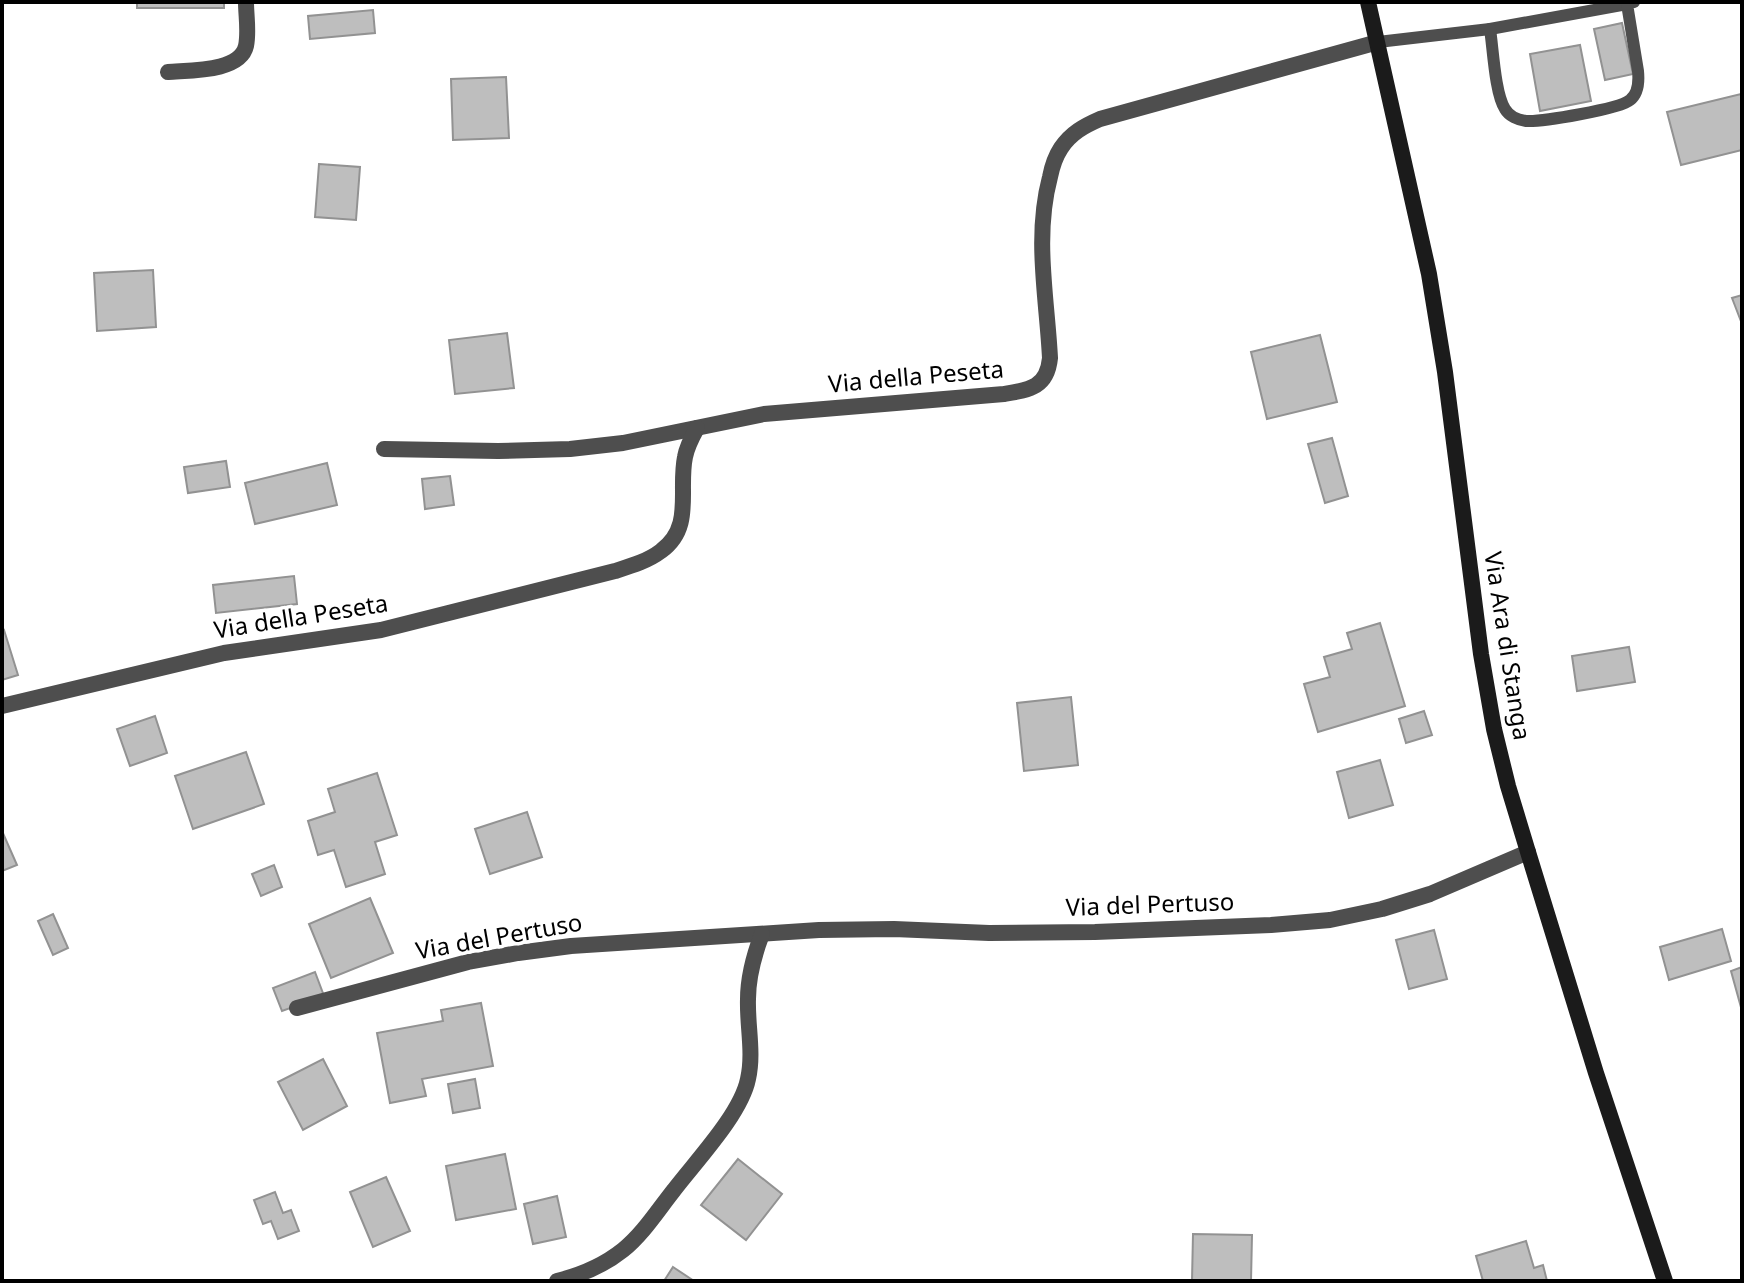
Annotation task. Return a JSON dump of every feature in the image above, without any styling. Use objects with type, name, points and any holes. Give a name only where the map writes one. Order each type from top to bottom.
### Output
[{"type":"street","points":[[168,72],[227,65],[242,56],[247,39],[246,2]]},
{"type":"street","name":"Via Ara di Stanga","points":[[1368,2],[1431,287],[1489,704],[1500,758],[1596,1073],[1665,1281]]},
{"type":"street","name":"Via della Peseta","points":[[384,449],[556,450],[623,443],[764,414],[1004,394],[1029,389],[1047,373],[1050,358],[1042,260],[1044,207],[1055,159],[1074,133],[1100,119],[1378,42]]},
{"type":"street","name":"Via della Peseta","points":[[2,706],[232,652],[394,627],[638,563],[661,551],[676,537],[682,515],[685,457],[697,428]]},
{"type":"street","name":"Via del Pertuso","points":[[297,1008],[413,975],[509,954],[619,942],[860,929],[1095,932],[1309,923],[1371,912],[1422,897],[1528,852]]},
{"type":"street","points":[[557,1281],[595,1269],[625,1249],[737,1106],[748,1082],[749,988],[762,934]]},
{"type":"lane","points":[[1378,42],[1490,29],[1630,3],[1639,80],[1634,96],[1614,107],[1538,121],[1510,115],[1500,95],[1490,29]]},
{"type":"building","points":[[137,2],[224,2],[224,8],[137,8]]},
{"type":"building","points":[[373,10],[375,33],[310,39],[308,16]]},
{"type":"building","points":[[1622,23],[1633,74],[1605,80],[1594,29]]},
{"type":"building","points":[[1580,45],[1591,101],[1540,111],[1530,54]]},
{"type":"building","points":[[506,77],[509,138],[453,140],[451,79]]},
{"type":"building","points":[[1741,94],[1742,150],[1681,165],[1667,112]]},
{"type":"building","points":[[319,164],[360,167],[356,220],[315,217]]},
{"type":"building","points":[[153,270],[156,327],[97,331],[94,273]]},
{"type":"building","points":[[1742,295],[1742,324],[1732,298]]},
{"type":"building","points":[[507,333],[514,388],[455,394],[449,340]]},
{"type":"building","points":[[1320,335],[1337,402],[1267,419],[1251,352]]},
{"type":"building","points":[[1332,438],[1348,496],[1325,503],[1308,444]]},
{"type":"building","points":[[226,461],[230,487],[188,493],[184,467]]},
{"type":"building","points":[[327,463],[337,505],[255,524],[245,483]]},
{"type":"building","points":[[450,476],[454,505],[425,509],[422,479]]},
{"type":"building","points":[[294,576],[297,604],[216,613],[213,585]]},
{"type":"building","points":[[1380,623],[1405,706],[1318,732],[1304,684],[1330,677],[1324,657],[1352,649],[1347,633]]},
{"type":"building","points":[[2,631],[18,675],[2,680]]},
{"type":"building","points":[[1629,647],[1635,682],[1577,691],[1572,656]]},
{"type":"building","points":[[1071,697],[1078,765],[1024,771],[1017,703]]},
{"type":"building","points":[[1424,711],[1432,735],[1406,743],[1399,719]]},
{"type":"building","points":[[155,716],[167,753],[130,766],[117,729]]},
{"type":"building","points":[[246,752],[264,804],[193,829],[175,776]]},
{"type":"building","points":[[1380,760],[1393,805],[1349,818],[1337,772]]},
{"type":"building","points":[[377,773],[397,835],[375,842],[385,874],[346,887],[334,850],[318,855],[308,821],[335,812],[328,789]]},
{"type":"building","points":[[527,812],[542,857],[490,874],[475,829]]},
{"type":"building","points":[[2,831],[17,865],[2,871]]},
{"type":"building","points":[[274,865],[282,887],[261,896],[252,874]]},
{"type":"building","points":[[370,898],[393,953],[331,978],[309,924]]},
{"type":"building","points":[[53,914],[68,948],[53,955],[38,921]]},
{"type":"building","points":[[1722,929],[1731,961],[1669,980],[1660,947]]},
{"type":"building","points":[[1434,930],[1447,979],[1409,989],[1396,940]]},
{"type":"building","points":[[1742,967],[1742,1011],[1731,971]]},
{"type":"building","points":[[315,972],[324,996],[282,1011],[273,988]]},
{"type":"building","points":[[481,1003],[493,1066],[422,1079],[426,1096],[390,1103],[377,1033],[443,1021],[441,1010]]},
{"type":"building","points":[[323,1059],[347,1106],[303,1130],[278,1082]]},
{"type":"building","points":[[475,1079],[480,1108],[453,1113],[448,1084]]},
{"type":"building","points":[[505,1154],[516,1209],[456,1220],[446,1166]]},
{"type":"building","points":[[738,1159],[782,1194],[746,1240],[701,1205]]},
{"type":"building","points":[[386,1177],[410,1231],[373,1247],[350,1192]]},
{"type":"building","points":[[275,1192],[283,1213],[291,1210],[299,1231],[278,1239],[271,1221],[263,1224],[254,1200]]},
{"type":"building","points":[[557,1196],[566,1237],[533,1244],[524,1204]]},
{"type":"building","points":[[1193,1234],[1252,1235],[1251,1281],[1192,1281]]},
{"type":"building","points":[[1526,1241],[1534,1268],[1543,1265],[1547,1281],[1483,1281],[1476,1256]]},
{"type":"building","points":[[673,1267],[694,1281],[664,1281]]}]
